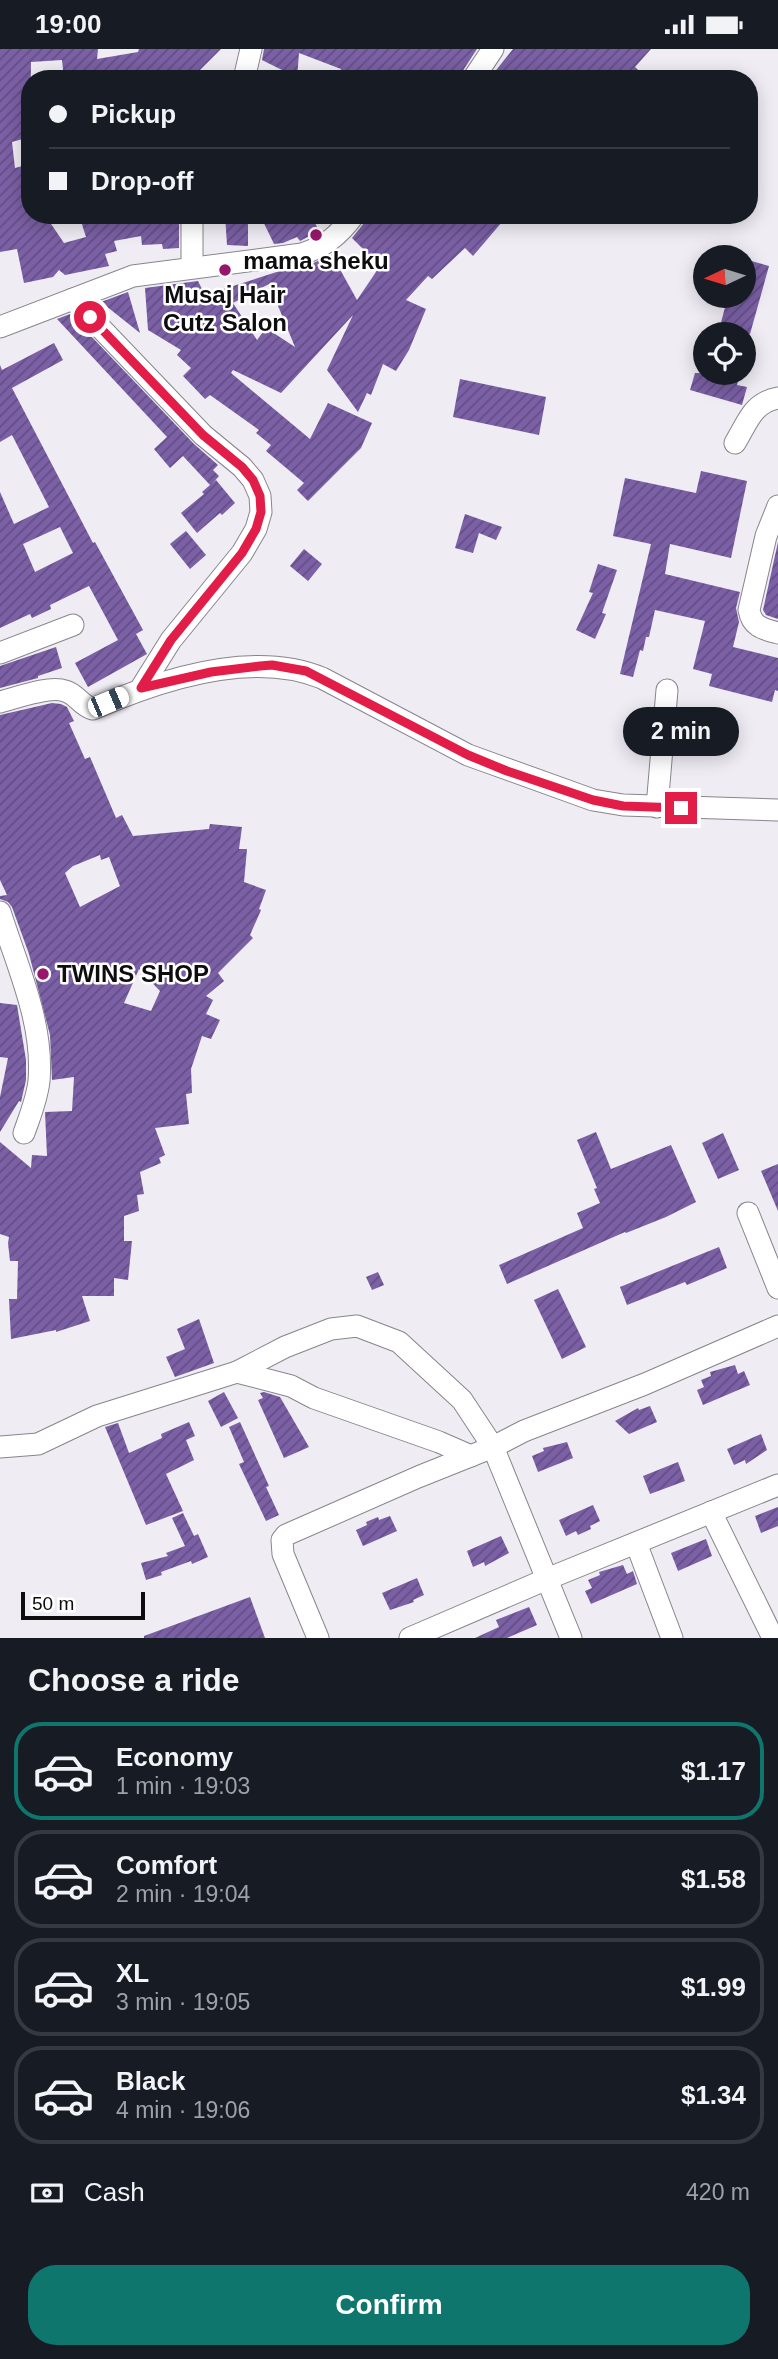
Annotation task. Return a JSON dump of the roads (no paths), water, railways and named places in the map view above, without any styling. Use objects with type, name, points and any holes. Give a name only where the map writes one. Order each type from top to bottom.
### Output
[{"type":"street","points":[[246,70],[251,49]]},
{"type":"street","points":[[479,70],[493,49]]},
{"type":"street","points":[[192,224],[192,267]]},
{"type":"street","points":[[0,327],[133,276],[302,254],[322,247],[335,238],[347,224]]},
{"type":"street","points":[[73,299],[203,435],[242,467],[253,480],[260,496],[261,512],[242,553],[171,640],[141,688]]},
{"type":"street","points":[[735,443],[757,406],[778,398]]},
{"type":"street","points":[[778,506],[766,536],[749,610],[751,620],[758,627],[778,633]]},
{"type":"street","points":[[0,653],[73,625]]},
{"type":"street","points":[[0,702],[58,689],[73,694],[84,705],[93,709],[141,688],[211,672],[272,665],[306,671],[468,755],[593,800],[623,806],[778,810]]},
{"type":"street","points":[[657,807],[667,690]]},
{"type":"street","points":[[0,912],[28,996],[40,1064],[36,1101],[24,1133]]},
{"type":"street","points":[[748,1213],[778,1288]]},
{"type":"street","points":[[0,1447],[38,1444],[97,1416],[237,1372],[285,1347],[331,1329],[357,1326],[399,1342],[462,1400],[493,1447],[571,1638]]},
{"type":"street","points":[[318,1638],[283,1554],[282,1540],[286,1535],[493,1447],[524,1431],[645,1384],[778,1326]]},
{"type":"street","points":[[237,1372],[291,1386],[314,1398],[471,1456]]},
{"type":"street","points":[[410,1638],[778,1485]]},
{"type":"street","points":[[711,1513],[773,1638]]},
{"type":"street","points":[[636,1543],[672,1638]]},
{"type":"place","name":"mama sheku","points":[[316,235]]},
{"type":"place","name":"Musaj Hair Cutz Salon","points":[[225,270]]},
{"type":"place","name":"TWINS SHOP","points":[[43,974]]}]
